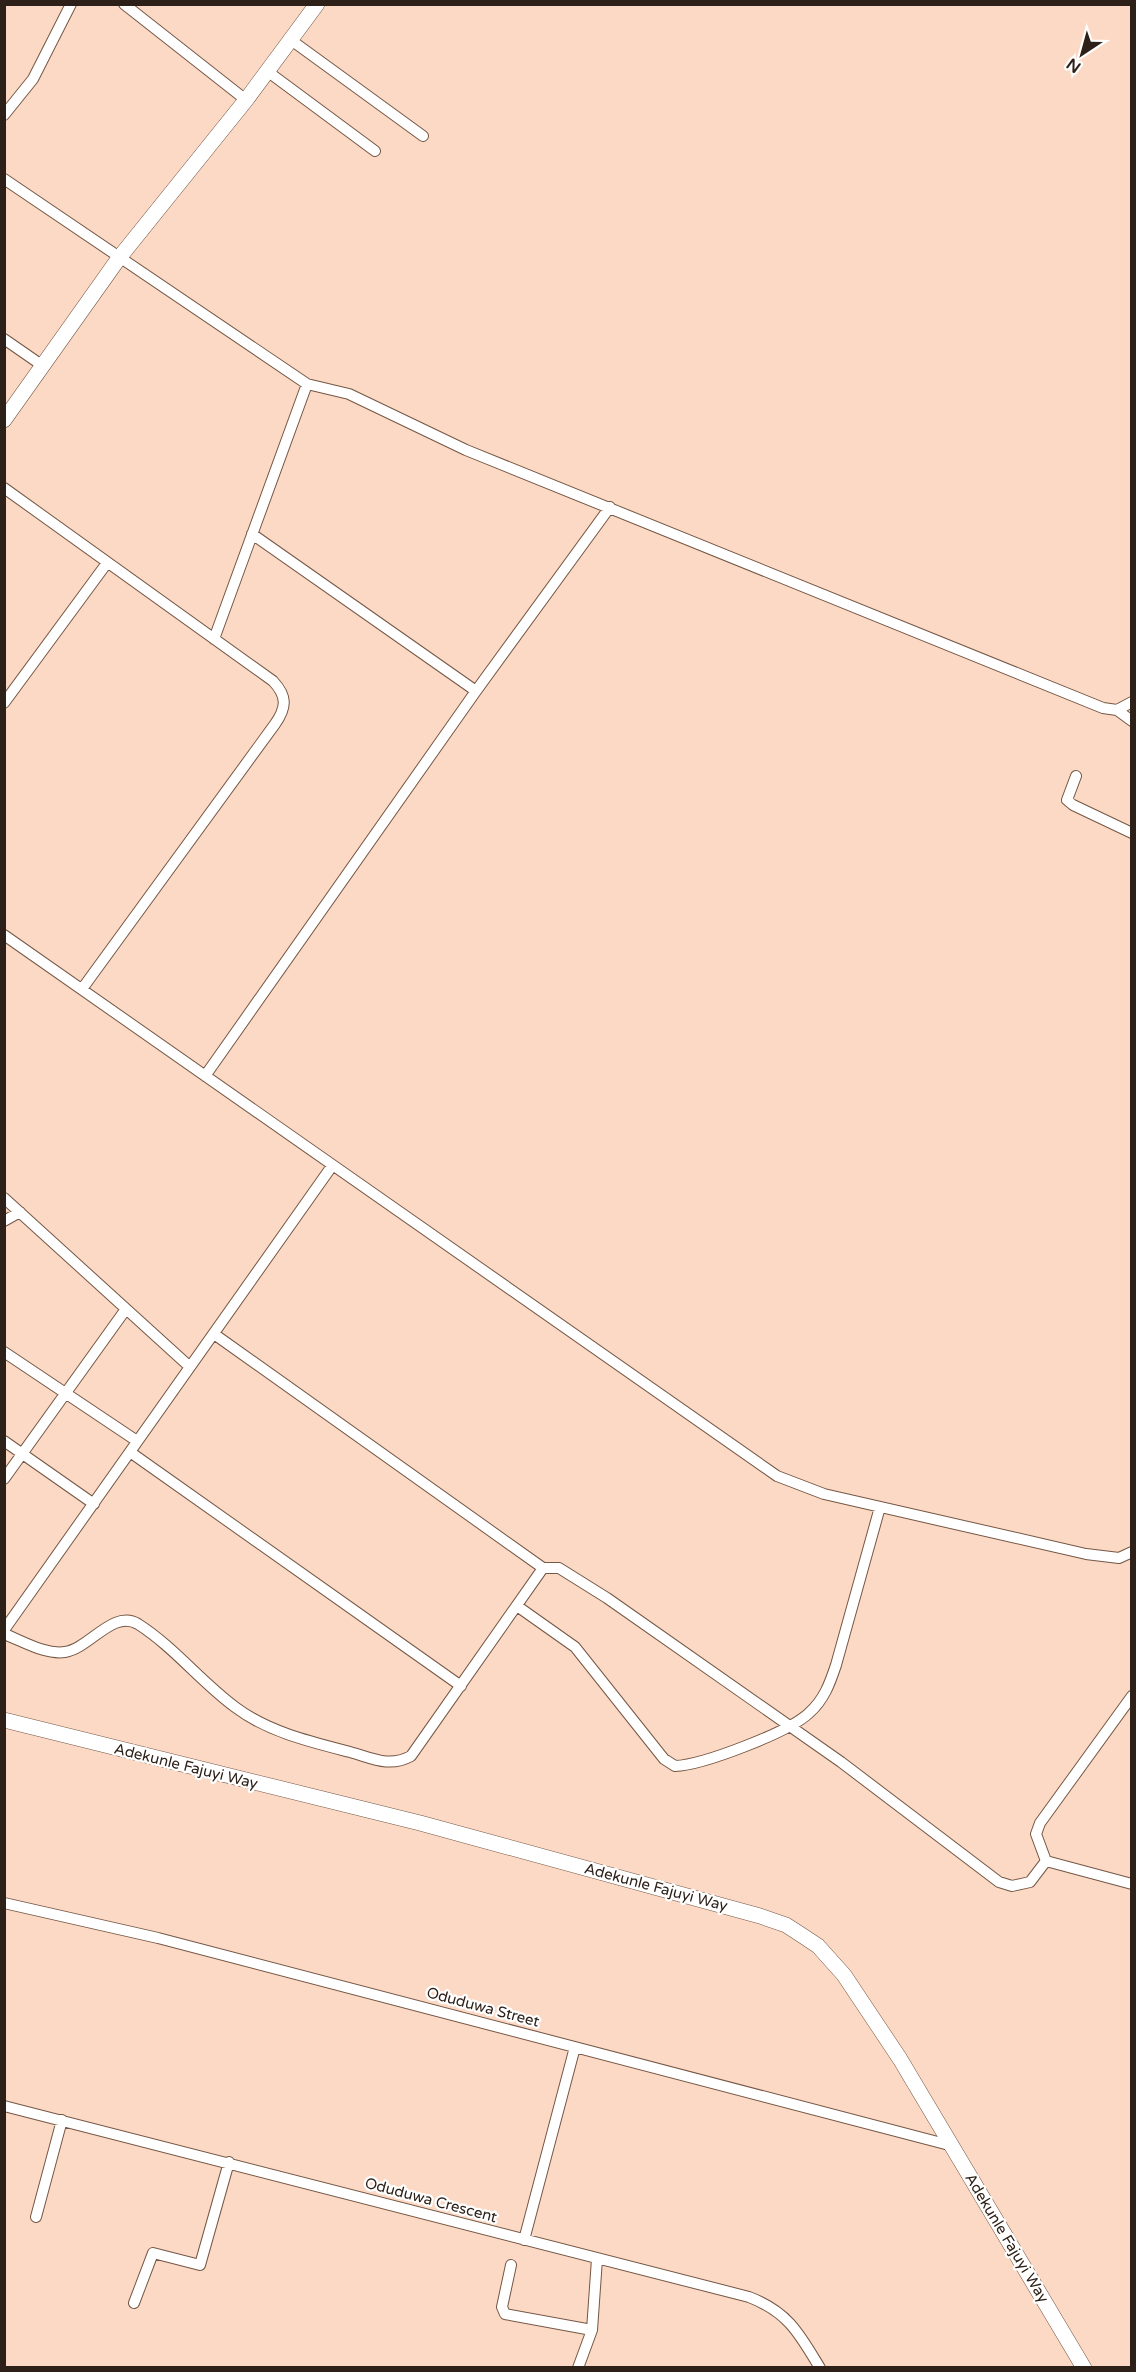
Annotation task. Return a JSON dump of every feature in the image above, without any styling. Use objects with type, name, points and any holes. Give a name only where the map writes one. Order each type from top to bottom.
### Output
[{"type":"street","points":[[4,115],[33,79],[71,4]]},
{"type":"street","points":[[124,4],[246,100]]},
{"type":"street","points":[[4,420],[119,258],[246,100],[317,4]]},
{"type":"street","points":[[291,40],[423,136]]},
{"type":"street","points":[[267,71],[375,152]]},
{"type":"street","points":[[4,179],[307,384],[349,394],[466,450],[1103,708],[1118,710],[1131,720]]},
{"type":"street","points":[[4,339],[43,366]]},
{"type":"street","points":[[214,639],[272,472],[307,384]]},
{"type":"street","points":[[4,488],[273,681],[282,691],[285,703],[282,714],[82,989]]},
{"type":"street","points":[[205,1076],[476,691],[610,507]]},
{"type":"street","points":[[252,534],[476,691]]},
{"type":"street","points":[[4,703],[107,563]]},
{"type":"street","points":[[1118,710],[1131,702]]},
{"type":"street","points":[[1076,776],[1067,800],[1131,832]]},
{"type":"street","points":[[4,934],[769,1471],[824,1494],[1086,1554],[1119,1558],[1131,1564]]},
{"type":"street","points":[[332,1166],[4,1632],[55,1652],[67,1652],[92,1640],[118,1621],[130,1620],[184,1660],[235,1708],[261,1723],[285,1734],[386,1762],[399,1763],[411,1756],[543,1568]]},
{"type":"street","points":[[4,1198],[190,1367]]},
{"type":"street","points":[[4,1221],[20,1212]]},
{"type":"street","points":[[4,1479],[126,1309]]},
{"type":"street","points":[[214,1334],[543,1568],[559,1568],[571,1574],[791,1727],[895,1801],[999,1882],[1012,1886],[1030,1882],[1046,1861]]},
{"type":"street","points":[[4,1352],[137,1441]]},
{"type":"street","points":[[4,1442],[94,1504]]},
{"type":"street","points":[[130,1452],[461,1686]]},
{"type":"street","points":[[518,1606],[575,1647],[664,1759],[675,1766],[698,1762],[791,1727],[810,1713],[829,1686],[880,1507]]},
{"type":"street","points":[[1119,1558],[1131,1552]]},
{"type":"street","points":[[1046,1861],[1036,1834],[1040,1823],[1131,1696]]},
{"type":"street","name":"Adekunle Fajuyi Way","points":[[4,1720],[420,1823],[749,1912],[786,1925],[818,1946],[844,1976],[900,2059],[1084,2367]]},
{"type":"street","points":[[1046,1861],[1131,1884]]},
{"type":"street","name":"Oduduwa Street","points":[[4,1903],[158,1938],[953,2146]]},
{"type":"street","points":[[524,2240],[575,2047]]},
{"type":"street","name":"Oduduwa Crescent","points":[[4,2106],[229,2162],[767,2304],[783,2314],[799,2332],[820,2367]]},
{"type":"street","points":[[36,2217],[62,2120]]},
{"type":"street","points":[[134,2303],[153,2253],[200,2265],[229,2162]]},
{"type":"street","points":[[579,2367],[592,2330],[597,2259]]},
{"type":"street","points":[[511,2265],[502,2307],[505,2314],[592,2330]]}]
